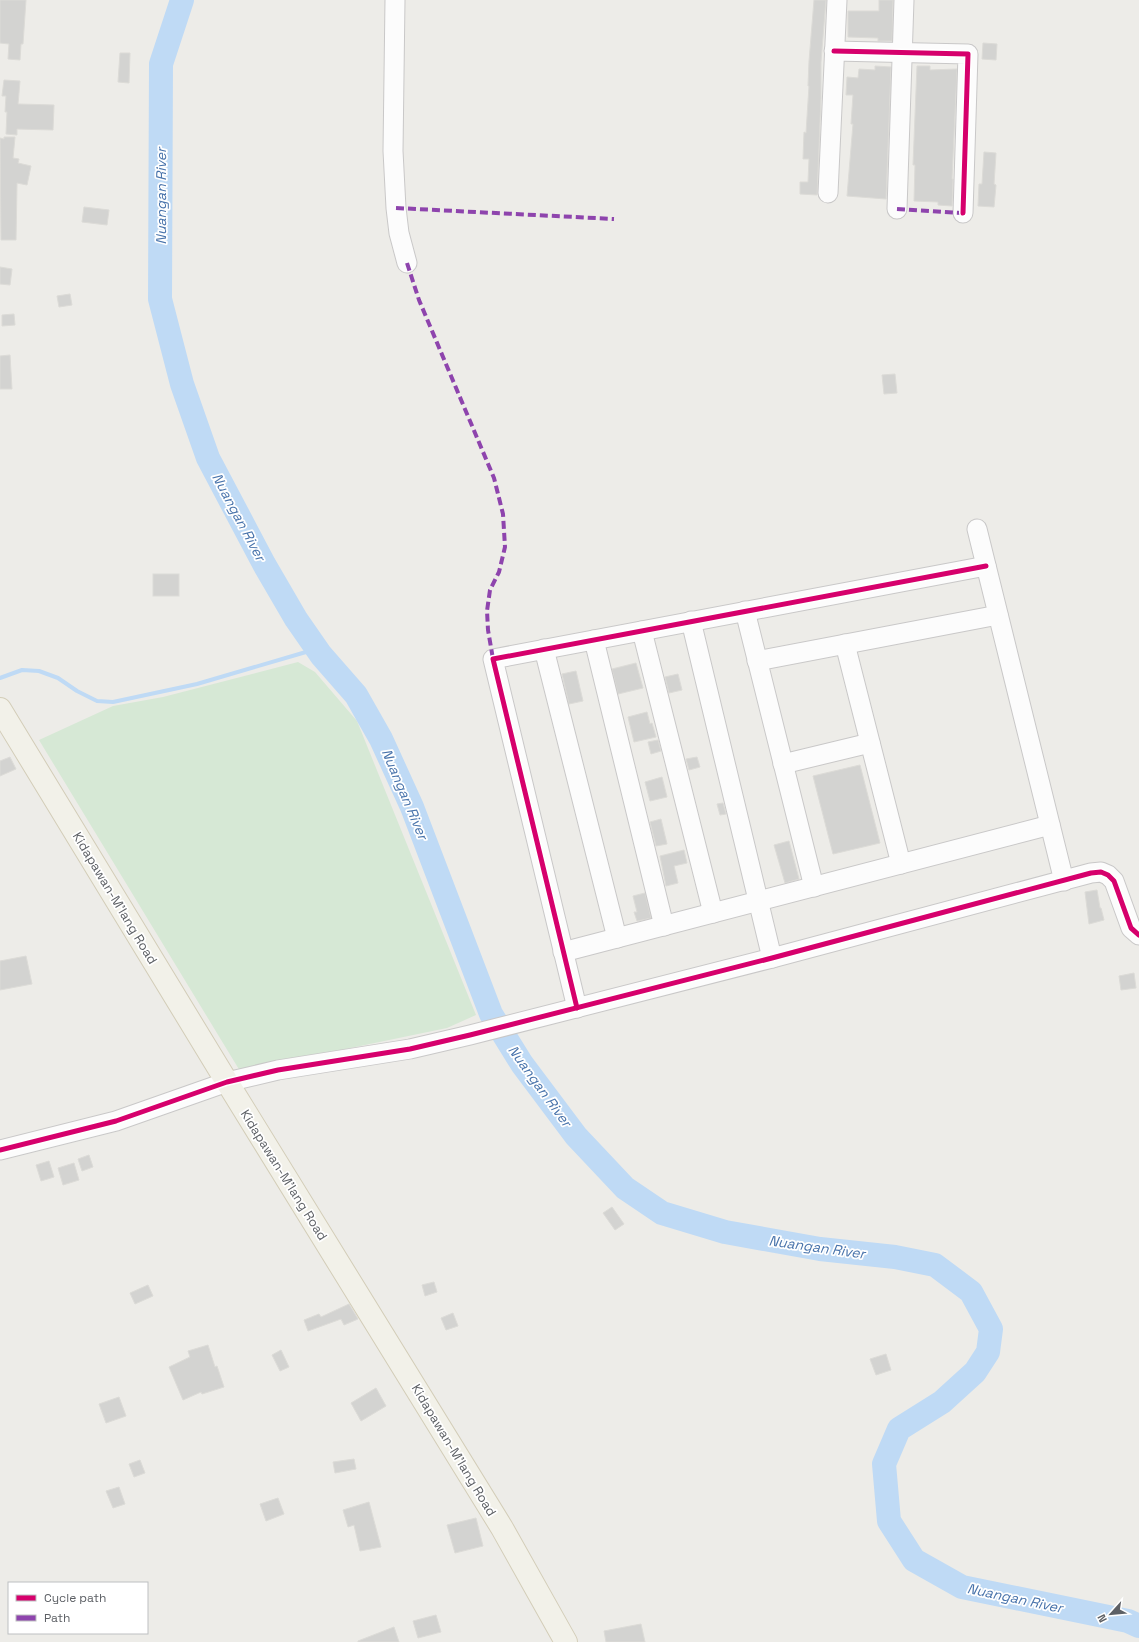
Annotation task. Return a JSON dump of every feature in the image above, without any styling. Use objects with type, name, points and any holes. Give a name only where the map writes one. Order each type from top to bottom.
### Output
[{"type":"main road","name":"Kidapawan-M'lang Road","points":[[0,709],[227,1082],[502,1528],[566,1642]]},
{"type":"street","points":[[395,0],[393,151],[396,214],[399,233],[407,263]]},
{"type":"street","points":[[828,193],[837,0]]},
{"type":"street","points":[[897,209],[904,0]]},
{"type":"street","points":[[834,51],[968,54],[963,213]]},
{"type":"street","points":[[977,529],[1064,881]]},
{"type":"street","points":[[577,1008],[493,659],[986,566]]},
{"type":"street","points":[[744,611],[814,886]]},
{"type":"street","points":[[757,661],[998,616]]},
{"type":"street","points":[[692,621],[772,958]]},
{"type":"street","points":[[642,631],[713,913]]},
{"type":"street","points":[[594,640],[664,926]]},
{"type":"street","points":[[845,644],[901,864]]},
{"type":"street","points":[[544,649],[616,938]]},
{"type":"street","points":[[783,764],[870,743]]},
{"type":"street","points":[[563,952],[1050,825]]},
{"type":"street","points":[[0,1150],[116,1121],[227,1082],[278,1070],[410,1049],[470,1036],[772,958],[1091,873],[1101,872],[1108,875],[1114,881],[1131,928],[1139,935]]},
{"type":"green space","points":[[298,662],[315,672],[357,721],[476,1015],[447,1028],[240,1071],[39,740],[113,706],[163,697]]},
{"type":"building","points":[[0,0],[26,0],[23,44],[21,44],[20,60],[8,59],[9,44],[0,43]]},
{"type":"building","points":[[814,0],[826,0],[821,62],[817,195],[800,194],[800,182],[808,182],[809,159],[803,159]]},
{"type":"building","points":[[879,0],[893,0],[892,41],[878,41],[878,38],[848,37],[848,11],[879,11]]},
{"type":"building","points":[[983,43],[997,44],[996,60],[982,59]]},
{"type":"building","points":[[120,53],[130,53],[129,83],[118,82]]},
{"type":"building","points":[[875,66],[891,67],[886,199],[847,196],[853,124],[851,124],[853,95],[846,95],[847,77],[858,78],[859,69],[875,70]]},
{"type":"building","points":[[917,66],[930,66],[930,70],[957,69],[952,206],[938,205],[938,202],[914,201],[915,165],[913,165]]},
{"type":"building","points":[[4,80],[20,81],[18,104],[54,105],[53,130],[17,129],[17,135],[6,134],[6,96],[2,96]]},
{"type":"building","points":[[4,137],[15,137],[13,158],[19,159],[18,163],[31,166],[27,185],[17,183],[16,240],[1,240],[0,138],[4,139]]},
{"type":"building","points":[[984,152],[996,153],[994,207],[978,206],[979,184],[982,184]]},
{"type":"building","points":[[84,207],[109,210],[107,225],[82,222]]},
{"type":"building","points":[[0,267],[12,269],[10,285],[0,284]]},
{"type":"building","points":[[70,294],[72,305],[59,307],[57,296]]},
{"type":"building","points":[[14,314],[15,325],[2,326],[2,315]]},
{"type":"building","points":[[10,355],[12,389],[0,389],[0,356]]},
{"type":"building","points":[[895,374],[897,393],[884,394],[882,375]]},
{"type":"building","points":[[153,574],[179,574],[179,596],[153,596]]},
{"type":"building","points":[[636,663],[643,688],[618,694],[612,669]]},
{"type":"building","points":[[576,671],[583,701],[569,704],[562,674]]},
{"type":"building","points":[[678,674],[682,690],[669,693],[665,677]]},
{"type":"building","points":[[647,712],[650,724],[652,723],[656,737],[634,742],[628,717]]},
{"type":"building","points":[[658,740],[661,751],[651,754],[648,742]]},
{"type":"building","points":[[10,757],[16,769],[0,776],[0,761]]},
{"type":"building","points":[[697,757],[700,767],[689,770],[686,759]]},
{"type":"building","points":[[860,765],[880,843],[833,854],[813,776]]},
{"type":"building","points":[[662,777],[667,797],[650,801],[645,782]]},
{"type":"building","points":[[723,803],[726,814],[720,815],[717,804]]},
{"type":"building","points":[[661,819],[667,844],[656,846],[650,822]]},
{"type":"building","points":[[789,841],[799,879],[785,883],[774,845]]},
{"type":"building","points":[[684,850],[687,863],[674,866],[678,883],[666,886],[660,856]]},
{"type":"building","points":[[1097,890],[1104,920],[1089,924],[1085,892]]},
{"type":"building","points":[[645,893],[651,918],[637,921],[634,912],[637,912],[633,896]]},
{"type":"building","points":[[26,956],[32,984],[0,990],[0,961]]},
{"type":"building","points":[[1134,973],[1136,988],[1121,990],[1119,976]]},
{"type":"building","points":[[89,1155],[93,1167],[82,1171],[78,1159]]},
{"type":"building","points":[[49,1161],[54,1177],[41,1181],[36,1165]]},
{"type":"building","points":[[74,1163],[79,1180],[63,1185],[58,1168]]},
{"type":"building","points":[[612,1207],[624,1224],[615,1230],[603,1213]]},
{"type":"building","points":[[434,1282],[437,1292],[425,1296],[422,1285]]},
{"type":"building","points":[[148,1285],[153,1296],[135,1304],[130,1293]]},
{"type":"building","points":[[349,1304],[358,1319],[344,1325],[341,1319],[308,1331],[304,1320],[319,1314],[321,1317]]},
{"type":"building","points":[[453,1313],[458,1326],[446,1330],[441,1318]]},
{"type":"building","points":[[208,1345],[215,1367],[217,1366],[224,1387],[202,1394],[201,1392],[183,1400],[169,1367],[190,1357],[188,1351]]},
{"type":"building","points":[[281,1350],[289,1367],[280,1371],[272,1355]]},
{"type":"building","points":[[886,1354],[891,1370],[876,1375],[870,1359]]},
{"type":"building","points":[[376,1388],[386,1406],[361,1421],[351,1403]]},
{"type":"building","points":[[119,1397],[126,1416],[106,1423],[99,1404]]},
{"type":"building","points":[[354,1459],[356,1469],[335,1473],[333,1462]]},
{"type":"building","points":[[140,1460],[145,1473],[134,1477],[129,1464]]},
{"type":"building","points":[[119,1487],[125,1504],[113,1508],[106,1491]]},
{"type":"building","points":[[278,1498],[284,1514],[266,1521],[260,1504]]},
{"type":"building","points":[[369,1502],[381,1547],[360,1551],[354,1525],[348,1527],[343,1510]]},
{"type":"building","points":[[476,1518],[483,1546],[455,1553],[447,1525]]},
{"type":"building","points":[[436,1615],[441,1632],[418,1638],[413,1621]]},
{"type":"building","points":[[641,1624],[645,1642],[606,1642],[604,1631]]},
{"type":"building","points":[[394,1627],[399,1642],[358,1642],[358,1641]]},
{"type":"waterway","name":"Nuangan River","points":[[182,0],[161,64],[160,299],[182,384],[208,458],[264,564],[296,619],[321,655],[356,695],[381,739],[412,807],[491,1014],[522,1064],[576,1136],[625,1188],[662,1213],[725,1232],[820,1249],[895,1257],[935,1265],[971,1292],[991,1329],[988,1352],[975,1372],[942,1402],[899,1429],[884,1464],[889,1521],[914,1560],[962,1587],[1128,1621],[1139,1626]]},
{"type":"waterway","points":[[0,678],[22,670],[39,671],[58,678],[77,691],[97,701],[113,702],[197,684],[306,652],[321,655]]},
{"type":"marked path","points":[[396,208],[614,219]]},
{"type":"marked path","points":[[897,209],[963,213]]},
{"type":"marked path","points":[[407,263],[419,300],[494,478],[503,514],[505,547],[499,572],[490,590],[487,611],[488,630],[493,659]]},
{"type":"cycle path","points":[[834,51],[968,54],[963,213]]},
{"type":"cycle path","points":[[577,1008],[493,659],[986,566]]},
{"type":"cycle path","points":[[0,1150],[116,1121],[227,1082],[278,1070],[410,1049],[470,1035],[772,958],[1091,873],[1101,872],[1108,875],[1114,881],[1131,928],[1139,935]]}]
